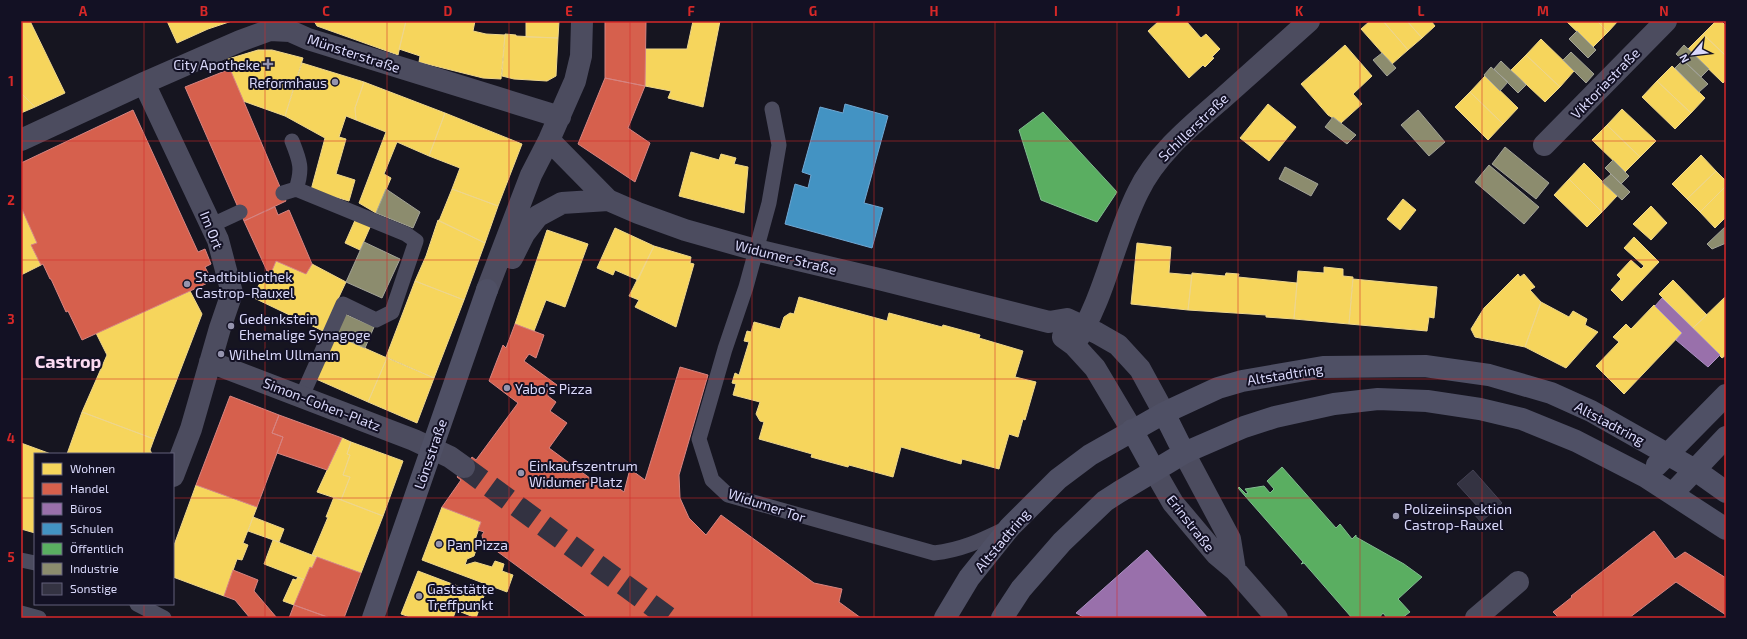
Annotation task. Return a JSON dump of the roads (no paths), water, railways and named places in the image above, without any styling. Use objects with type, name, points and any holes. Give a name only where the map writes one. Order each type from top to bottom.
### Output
[{"type":"main road","name":"Lönsstraße","points":[[373,618],[487,290]]},
{"type":"main road","name":"Altstadtring","points":[[944,618],[969,578],[1010,527],[1058,480],[1090,455],[1164,413],[1218,388],[1242,381],[1322,367],[1425,366],[1489,375],[1551,393],[1591,411],[1695,470],[1726,492]]},
{"type":"main road","points":[[1646,477],[1726,395]]},
{"type":"main road","points":[[1002,618],[1021,589],[1062,542],[1105,501],[1154,470],[1184,453],[1244,427],[1275,417],[1320,407],[1378,399],[1420,401],[1480,409],[1522,419],[1576,441],[1646,477],[1726,529]]},
{"type":"main road","points":[[1164,413],[1184,453]]},
{"type":"main road","points":[[1132,430],[1154,470]]},
{"type":"main road","points":[[1672,494],[1726,437]]},
{"type":"street","name":"Lönsstraße","points":[[487,290],[531,175],[560,117],[575,81],[581,56],[582,21]]},
{"type":"street","name":"Schillerstraße","points":[[1080,337],[1097,301],[1120,232],[1138,190],[1156,162],[1190,127],[1309,21]]},
{"type":"street","name":"Viktoriastraße","points":[[1544,146],[1666,21]]},
{"type":"street","name":"Münsterstraße","points":[[21,140],[272,26],[290,31],[308,39],[560,117]]},
{"type":"street","name":"Im Ort","points":[[144,83],[212,225],[218,240],[232,293],[220,328],[191,429],[174,473]]},
{"type":"street","name":"Widumer Straße","points":[[549,140],[608,200],[638,214],[686,230],[756,250],[896,283],[1049,322],[1067,319],[1080,337],[1095,368],[1132,430]]},
{"type":"street","name":"Lönsstraße","points":[[487,290],[507,269],[524,234],[538,216],[562,203],[608,200]]},
{"type":"street","name":"Widumer Straße","points":[[1080,337],[1118,345],[1140,370],[1164,413]]},
{"type":"street","name":"Simon-Cohen-Platz","points":[[210,362],[302,396],[433,448]]},
{"type":"street","points":[[433,448],[450,457],[464,467]]},
{"type":"street","name":"Erinstraße","points":[[1184,453],[1230,539],[1235,570]]},
{"type":"street","name":"Erinstraße","points":[[1154,470],[1173,503],[1216,554],[1235,570],[1277,618]]},
{"type":"street","points":[[1476,618],[1518,582]]},
{"type":"lane","name":"Widumer Tor","points":[[772,109],[780,145],[769,203],[699,439],[712,480],[728,496],[920,551],[934,553],[954,551],[972,545],[1010,527]]},
{"type":"lane","points":[[292,141],[299,159],[301,175],[289,191],[406,234],[416,241],[392,312],[376,320],[343,304],[302,396]]},
{"type":"lane","points":[[212,225],[240,212]]},
{"type":"lane","points":[[21,560],[34,563]]},
{"type":"lane","points":[[139,605],[164,618]]},
{"type":"lane","points":[[21,613],[40,618]]},
{"type":"tunnel","points":[[464,467],[669,618]]},
{"type":"place","name":"City Apotheke","points":[[268,64]]},
{"type":"place","name":"Reformhaus","points":[[335,82]]},
{"type":"place","name":"Stadtbibliothek Castrop-Rauxel","points":[[187,284]]},
{"type":"place","name":"Gedenkstein Ehemalige Synagoge","points":[[231,326]]},
{"type":"place","name":"Wilhelm Ullmann","points":[[221,354]]},
{"type":"place","name":"Yabo's Pizza","points":[[507,388]]},
{"type":"place","name":"Einkaufszentrum Widumer Platz","points":[[521,473]]},
{"type":"place","name":"Polizeiinspektion Castrop-Rauxel","points":[[1396,516]]},
{"type":"place","name":"Pan Pizza","points":[[439,544]]},
{"type":"place","name":"Gaststätte Treffpunkt","points":[[419,596]]},
{"type":"district","name":"Castrop","points":[[68,361]]}]
